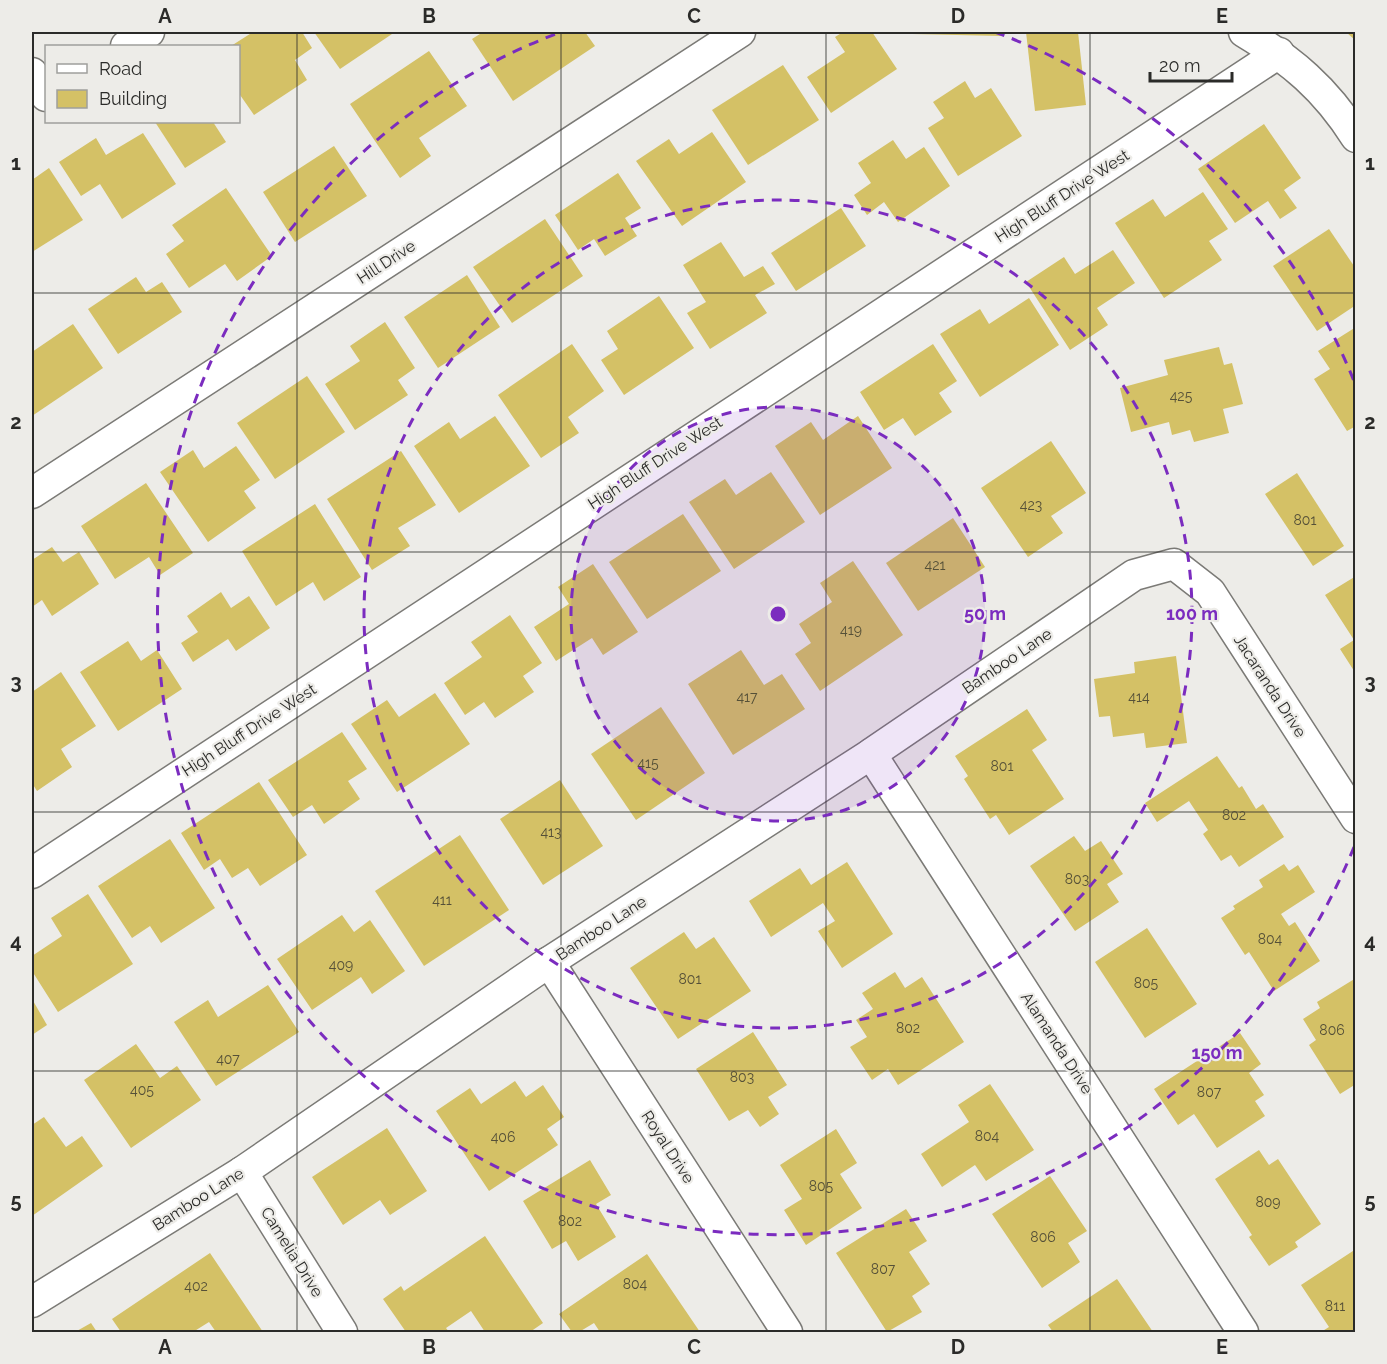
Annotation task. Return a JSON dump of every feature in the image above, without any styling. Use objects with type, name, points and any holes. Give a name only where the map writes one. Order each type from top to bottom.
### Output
[{"type":"street","points":[[128,45],[149,32]]},
{"type":"street","name":"Hill Drive","points":[[32,493],[740,32]]},
{"type":"street","points":[[1244,32],[1279,53],[1310,79],[1341,114],[1356,137]]},
{"type":"street","name":"High Bluff Drive West","points":[[32,873],[1279,53]]},
{"type":"street","points":[[32,73],[45,96]]},
{"type":"street","points":[[32,110],[45,99]]},
{"type":"street","name":"Bamboo Lane","points":[[32,1302],[242,1172],[549,962],[871,754],[1134,575],[1174,564]]},
{"type":"street","name":"Jacaranda Drive","points":[[1174,564],[1210,592],[1356,818]]},
{"type":"street","name":"Alamanda Drive","points":[[871,754],[1243,1332]]},
{"type":"street","name":"Royal Drive","points":[[549,962],[786,1332]]},
{"type":"street","name":"Camelia Drive","points":[[242,1172],[342,1332]]},
{"type":"building","points":[[253,32],[302,32],[312,48],[295,60],[307,80],[254,115],[240,95],[240,45],[233,45]]},
{"type":"building","points":[[314,32],[395,32],[340,69]]},
{"type":"building","points":[[483,32],[585,32],[595,46],[513,101],[472,39]]},
{"type":"building","points":[[843,32],[872,32],[897,69],[831,113],[807,77],[845,52],[835,37]]},
{"type":"building","points":[[912,32],[1001,32],[1001,36],[912,34]]},
{"type":"building","points":[[1026,32],[1078,32],[1086,105],[1035,111]]},
{"type":"building","points":[[1346,32],[1356,32],[1356,41]]},
{"type":"building","points":[[429,51],[467,106],[419,138],[431,156],[400,178],[350,104]]},
{"type":"building","points":[[783,65],[819,120],[748,165],[712,110]]},
{"type":"building","points":[[965,81],[975,98],[991,88],[1022,136],[958,176],[928,128],[944,118],[933,102]]},
{"type":"building","points":[[156,123],[214,123],[226,142],[185,168]]},
{"type":"building","points":[[1264,124],[1301,178],[1284,190],[1297,208],[1280,219],[1268,201],[1235,223],[1198,169]]},
{"type":"building","points":[[712,132],[746,182],[682,226],[636,161],[669,139],[679,154]]},
{"type":"building","points":[[143,133],[176,184],[122,219],[100,184],[81,196],[59,162],[96,138],[106,155]]},
{"type":"building","points":[[893,140],[906,159],[924,147],[950,186],[898,222],[884,202],[867,215],[854,195],[871,183],[858,163]]},
{"type":"building","points":[[334,146],[367,196],[295,242],[263,192]]},
{"type":"building","points":[[49,168],[83,220],[32,252],[32,180]]},
{"type":"building","points":[[618,173],[641,208],[625,218],[637,236],[605,256],[594,239],[578,250],[555,215]]},
{"type":"building","points":[[226,188],[272,256],[237,281],[225,264],[189,288],[166,254],[184,241],[172,225]]},
{"type":"building","points":[[1203,192],[1228,229],[1209,241],[1222,260],[1164,298],[1115,223],[1153,199],[1165,217]]},
{"type":"building","points":[[841,208],[866,246],[796,291],[771,253]]},
{"type":"building","points":[[545,219],[583,276],[512,323],[473,267]]},
{"type":"building","points":[[1329,229],[1356,269],[1356,305],[1317,331],[1273,266]]},
{"type":"building","points":[[721,242],[744,277],[763,266],[775,284],[755,295],[767,313],[710,349],[687,313],[706,302],[683,265]]},
{"type":"building","points":[[1113,250],[1135,283],[1097,308],[1108,325],[1070,350],[1026,282],[1064,257],[1075,274]]},
{"type":"building","points":[[467,275],[500,327],[438,368],[404,317]]},
{"type":"building","points":[[136,277],[146,292],[162,282],[182,312],[118,354],[88,309]]},
{"type":"building","points":[[659,296],[694,348],[624,395],[601,360],[618,349],[607,331]]},
{"type":"building","points":[[1029,298],[1059,345],[980,397],[940,334],[980,309],[989,324]]},
{"type":"building","points":[[385,322],[415,368],[398,380],[408,395],[355,430],[325,384],[360,361],[350,346]]},
{"type":"building","points":[[73,324],[103,368],[32,416],[32,352]]},
{"type":"building","points":[[1356,327],[1356,426],[1347,431],[1314,379],[1330,369],[1318,351]]},
{"type":"building","points":[[572,344],[604,391],[568,417],[579,433],[541,458],[498,395]]},
{"type":"building","points":[[933,344],[957,381],[939,393],[952,412],[915,436],[903,418],[884,430],[860,392]]},
{"type":"building","points":[[1219,347],[1224,365],[1232,363],[1243,404],[1223,409],[1229,433],[1194,442],[1190,430],[1172,435],[1169,422],[1131,432],[1120,388],[1168,375],[1164,360]]},
{"type":"building","points":[[307,376],[345,432],[275,479],[237,423]]},
{"type":"building","points":[[495,416],[530,466],[459,513],[414,446],[449,422],[460,439]]},
{"type":"building","points":[[858,416],[892,468],[820,515],[775,446],[811,422],[823,440]]},
{"type":"building","points":[[1051,441],[1086,493],[1051,516],[1063,533],[1028,557],[981,488]]},
{"type":"building","points":[[236,446],[260,480],[244,491],[256,508],[208,542],[160,472],[193,450],[204,468]]},
{"type":"building","points":[[401,451],[436,505],[398,528],[410,546],[372,570],[327,499]]},
{"type":"building","points":[[771,472],[805,522],[734,569],[689,502],[725,479],[736,495]]},
{"type":"building","points":[[1297,473],[1344,546],[1313,566],[1265,494]]},
{"type":"building","points":[[146,483],[193,553],[160,575],[149,557],[115,579],[81,526]]},
{"type":"building","points":[[315,504],[361,577],[324,601],[313,582],[276,606],[242,551]]},
{"type":"building","points":[[683,514],[721,571],[647,619],[609,562]]},
{"type":"building","points":[[953,518],[985,567],[918,611],[886,563]]},
{"type":"building","points":[[52,547],[63,562],[79,552],[99,584],[52,616],[42,600],[32,607],[32,560]]},
{"type":"building","points":[[853,561],[903,635],[820,691],[795,654],[811,643],[799,624],[832,602],[820,583]]},
{"type":"building","points":[[593,564],[638,632],[603,655],[592,638],[556,661],[534,627],[569,604],[558,587]]},
{"type":"building","points":[[1356,576],[1356,674],[1340,649],[1354,640],[1325,595]]},
{"type":"building","points":[[221,592],[231,608],[249,596],[270,628],[236,651],[228,639],[193,662],[181,643],[198,632],[187,616]]},
{"type":"building","points":[[510,615],[542,663],[523,676],[534,692],[495,718],[484,702],[465,715],[444,683],[482,657],[471,642]]},
{"type":"building","points":[[128,641],[141,661],[157,650],[182,689],[118,731],[80,672]]},
{"type":"building","points":[[741,650],[764,685],[782,674],[805,709],[733,755],[688,684]]},
{"type":"building","points":[[1176,656],[1187,743],[1146,748],[1144,733],[1113,737],[1110,716],[1099,717],[1094,679],[1135,673],[1134,662]]},
{"type":"building","points":[[61,672],[96,726],[61,749],[72,767],[37,791],[32,783],[32,692]]},
{"type":"building","points":[[435,693],[470,744],[397,792],[351,724],[387,700],[399,717]]},
{"type":"building","points":[[661,707],[705,773],[636,820],[591,754]]},
{"type":"building","points":[[1027,709],[1047,740],[1032,750],[1064,799],[1009,835],[996,815],[990,819],[964,779],[968,776],[955,756]]},
{"type":"building","points":[[342,732],[367,769],[348,781],[360,799],[324,824],[312,805],[293,817],[268,780]]},
{"type":"building","points":[[1217,756],[1239,788],[1242,786],[1256,809],[1263,804],[1284,837],[1239,867],[1231,855],[1221,861],[1203,834],[1208,830],[1189,801],[1157,822],[1145,803]]},
{"type":"building","points":[[560,780],[603,846],[543,885],[500,819]]},
{"type":"building","points":[[259,782],[307,855],[260,886],[248,868],[232,878],[220,859],[204,870],[181,833]]},
{"type":"building","points":[[460,835],[509,910],[424,966],[375,891]]},
{"type":"building","points":[[1074,836],[1085,851],[1101,841],[1123,874],[1107,884],[1119,902],[1075,931],[1030,866]]},
{"type":"building","points":[[170,839],[215,908],[161,943],[150,926],[132,938],[98,886]]},
{"type":"building","points":[[847,862],[893,934],[842,968],[818,931],[835,921],[823,903],[771,937],[749,901],[800,868],[811,885]]},
{"type":"building","points":[[1284,864],[1289,871],[1298,865],[1315,892],[1281,914],[1289,926],[1295,922],[1320,961],[1274,991],[1249,952],[1245,955],[1221,918],[1235,909],[1233,906],[1263,887],[1259,880]]},
{"type":"building","points":[[88,894],[133,964],[58,1012],[32,971],[32,956],[62,936],[51,918]]},
{"type":"building","points":[[342,915],[354,932],[370,920],[405,971],[372,994],[361,977],[312,1010],[277,959]]},
{"type":"building","points":[[1147,928],[1197,1004],[1145,1038],[1095,962]]},
{"type":"building","points":[[684,932],[696,949],[714,937],[751,991],[678,1039],[630,968]]},
{"type":"building","points":[[895,972],[905,988],[922,977],[964,1042],[898,1085],[888,1069],[872,1080],[850,1047],[867,1037],[856,1020],[873,1009],[862,993]]},
{"type":"building","points":[[1356,978],[1356,1084],[1340,1094],[1309,1045],[1316,1040],[1303,1019],[1320,1008],[1317,1002]]},
{"type":"building","points":[[268,985],[299,1032],[216,1086],[174,1022],[208,1000],[218,1017]]},
{"type":"building","points":[[32,999],[47,1025],[32,1035]]},
{"type":"building","points":[[753,1032],[787,1085],[768,1097],[779,1114],[760,1127],[748,1110],[729,1121],[696,1069]]},
{"type":"building","points":[[1240,1033],[1261,1064],[1249,1073],[1264,1095],[1255,1101],[1265,1116],[1217,1148],[1194,1114],[1178,1125],[1154,1089]]},
{"type":"building","points":[[136,1044],[160,1078],[177,1066],[201,1100],[131,1148],[84,1080]]},
{"type":"building","points":[[515,1081],[526,1097],[543,1085],[564,1117],[547,1129],[558,1145],[489,1191],[436,1111],[470,1088],[481,1104]]},
{"type":"building","points":[[990,1084],[1034,1150],[986,1181],[975,1165],[942,1187],[921,1154],[969,1122],[958,1105]]},
{"type":"building","points":[[44,1117],[66,1147],[82,1136],[103,1166],[32,1216],[32,1125]]},
{"type":"building","points":[[387,1128],[427,1191],[390,1215],[380,1200],[343,1225],[312,1177]]},
{"type":"building","points":[[836,1129],[857,1163],[840,1174],[862,1208],[806,1245],[784,1210],[802,1199],[780,1165]]},
{"type":"building","points":[[1259,1150],[1269,1165],[1278,1159],[1321,1224],[1295,1242],[1298,1247],[1269,1266],[1249,1237],[1252,1235],[1215,1179]]},
{"type":"building","points":[[590,1160],[611,1195],[596,1204],[616,1237],[578,1261],[566,1241],[552,1249],[523,1201]]},
{"type":"building","points":[[1050,1176],[1087,1231],[1068,1243],[1080,1262],[1042,1288],[992,1214]]},
{"type":"building","points":[[906,1209],[927,1241],[909,1252],[930,1284],[912,1296],[922,1312],[887,1332],[836,1253]]},
{"type":"building","points":[[485,1236],[543,1323],[530,1332],[485,1332],[471,1311],[446,1328],[449,1332],[406,1332],[383,1299],[401,1286],[404,1291]]},
{"type":"building","points":[[1356,1249],[1356,1332],[1321,1332],[1329,1327],[1301,1285]]},
{"type":"building","points":[[210,1253],[263,1332],[216,1332],[209,1322],[193,1332],[121,1332],[112,1319]]},
{"type":"building","points":[[647,1254],[700,1332],[600,1332],[594,1323],[579,1332],[572,1332],[559,1314]]},
{"type":"building","points":[[1117,1279],[1153,1332],[1078,1332],[1076,1330],[1053,1332],[1048,1325]]},
{"type":"building","points":[[91,1323],[97,1332],[75,1332]]}]
